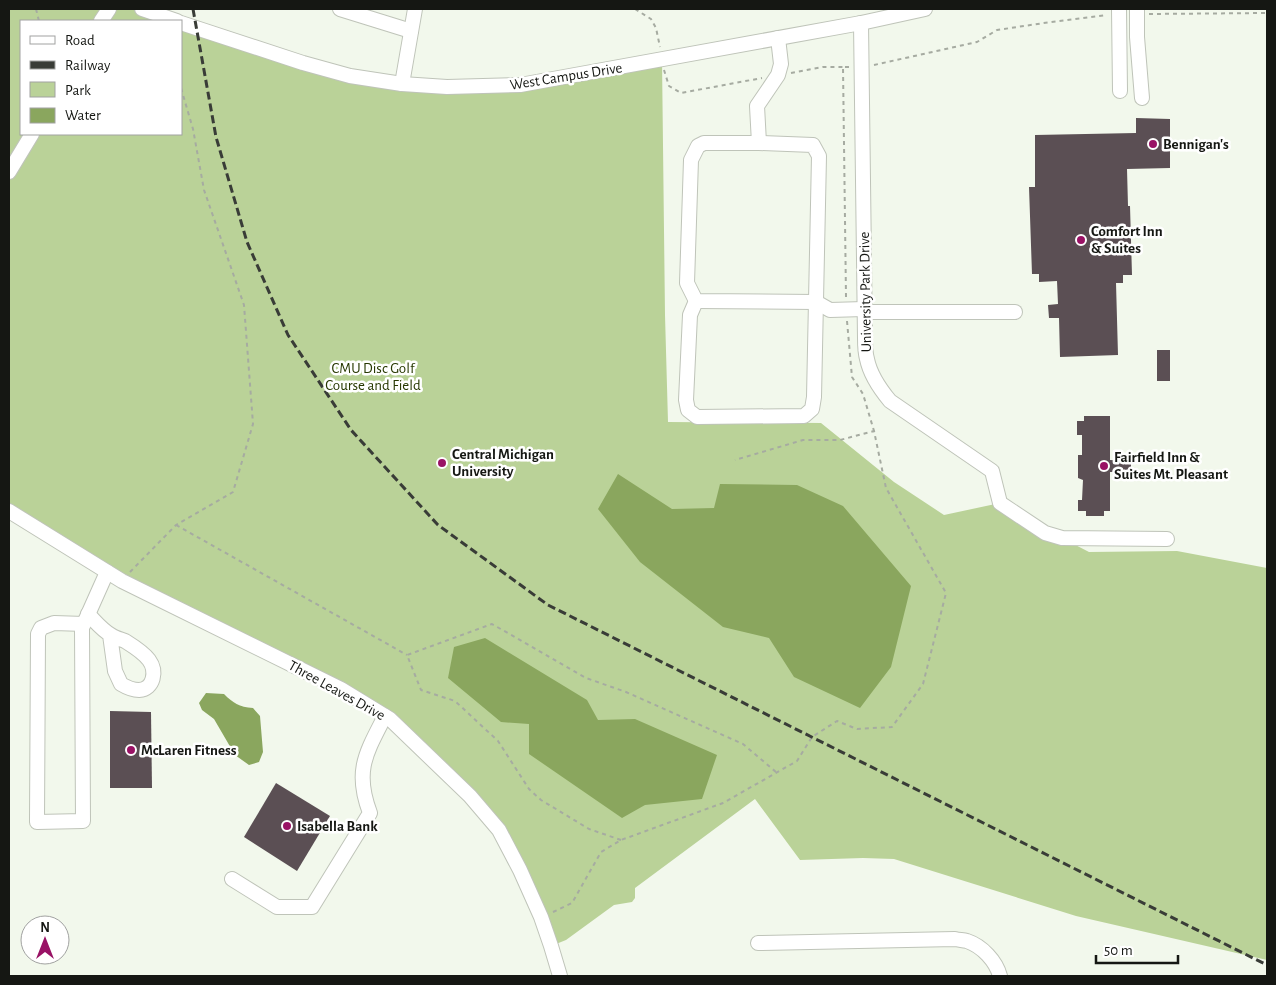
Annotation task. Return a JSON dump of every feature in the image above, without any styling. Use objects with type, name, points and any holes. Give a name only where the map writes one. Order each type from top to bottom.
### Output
[{"type":"street","points":[[102,20],[109,9]]},
{"type":"street","points":[[142,9],[175,20]]},
{"type":"street","points":[[340,9],[411,31]]},
{"type":"street","points":[[402,84],[415,9]]},
{"type":"street","name":"West Campus Drive","points":[[182,22],[304,63],[350,76],[402,84],[447,87],[520,85],[861,23],[925,9]]},
{"type":"street","points":[[1137,11],[1142,98]]},
{"type":"street","points":[[1119,12],[1120,91]]},
{"type":"street","name":"University Park Drive","points":[[861,23],[865,338],[867,359],[871,372],[882,391],[890,401],[992,471],[1000,503],[1045,533],[1062,538],[1167,539]]},
{"type":"street","points":[[758,143],[757,106],[778,75],[781,64],[778,38]]},
{"type":"street","points":[[9,172],[31,135]]},
{"type":"street","points":[[704,143],[758,143],[813,145],[819,156],[814,397],[812,409],[804,416],[697,417],[688,410],[686,400],[690,315],[696,301],[687,283],[691,160],[698,146],[704,143]]},
{"type":"street","points":[[696,301],[816,302],[830,310],[1015,312]]},
{"type":"street","name":"Three Leaves Drive","points":[[9,511],[122,581],[341,689],[390,719],[470,796],[499,830],[520,870],[541,917],[560,976]]},
{"type":"street","points":[[107,572],[86,619],[82,628],[82,821],[38,822],[38,634],[41,628],[54,623],[86,619],[110,635]]},
{"type":"street","points":[[232,880],[277,908],[312,906],[370,813],[367,806],[362,773],[364,759],[385,716]]},
{"type":"street","points":[[758,943],[955,939],[967,941],[979,947],[994,962],[1000,976]]},
{"type":"path","points":[[635,9],[651,19],[656,28],[661,49]]},
{"type":"path","points":[[1137,11],[1267,13]]},
{"type":"path","points":[[663,68],[669,86],[681,93],[823,67],[862,67],[977,42],[997,30],[1119,12]]},
{"type":"path","points":[[550,914],[572,903],[601,852],[621,840],[723,803],[798,761],[812,737],[837,721],[857,729],[892,726],[923,684],[946,593],[886,488],[874,431],[863,394],[852,377],[846,309],[843,67]]},
{"type":"path","points":[[122,581],[176,525],[233,492],[253,424],[244,304],[204,190],[193,128],[182,91]]},
{"type":"path","points":[[735,460],[803,440],[840,440],[874,431]]},
{"type":"path","points":[[176,525],[407,655],[421,690],[455,701],[498,741],[530,789],[541,800],[589,829],[621,840]]},
{"type":"path","points":[[407,655],[492,624],[586,678],[626,692],[743,744],[777,773]]},
{"type":"green space","name":"CMU Disc Golf Course and Field","points":[[9,9],[136,9],[173,20],[20,20],[20,135],[182,135],[182,23],[402,84],[508,86],[662,60],[668,422],[821,423],[894,482],[944,515],[1000,503],[1089,552],[1177,551],[1267,568],[1267,960],[1076,916],[894,859],[800,860],[755,799],[635,888],[635,898],[632,902],[614,905],[566,940],[551,946],[499,830],[390,719],[122,581],[9,511]]},
{"type":"water","points":[[618,474],[672,509],[714,508],[720,484],[797,485],[843,506],[911,586],[891,667],[860,708],[794,677],[769,638],[723,627],[640,562],[598,509]]},
{"type":"water","points":[[485,638],[587,700],[598,720],[635,719],[717,755],[702,799],[645,805],[622,818],[529,754],[529,724],[501,722],[448,678],[454,647]]},
{"type":"water","points":[[206,693],[224,694],[237,704],[253,708],[260,716],[263,752],[259,762],[249,765],[235,755],[214,719],[202,710],[199,703]]},
{"type":"building","name":"Comfort Inn & Suites","points":[[1136,118],[1170,119],[1170,168],[1127,169],[1132,275],[1123,275],[1123,283],[1116,283],[1118,355],[1060,357],[1059,318],[1049,318],[1048,305],[1058,304],[1057,281],[1039,282],[1039,274],[1032,274],[1029,187],[1035,187],[1035,135],[1136,133]]},
{"type":"building","points":[[1157,350],[1170,350],[1170,381],[1157,381]]},
{"type":"building","name":"Fairfield Inn & Suites Mt. Pleasant","points":[[1084,416],[1110,416],[1110,460],[1131,461],[1131,472],[1110,472],[1110,511],[1104,511],[1104,516],[1086,516],[1086,511],[1078,511],[1078,500],[1082,500],[1083,480],[1078,478],[1078,455],[1082,455],[1082,435],[1077,435],[1077,421],[1084,421]]},
{"type":"building","name":"McLaren Fitness","points":[[110,711],[151,712],[152,788],[110,788]]},
{"type":"building","name":"Isabella Bank","points":[[276,783],[330,816],[297,871],[244,837]]},
{"type":"railway","points":[[193,9],[216,137],[247,242],[288,335],[351,430],[438,525],[548,605],[1267,965]]},
{"type":"place","name":"Bennigan's","points":[[1153,144]]},
{"type":"place","name":"Comfort Inn & Suites","points":[[1081,240]]},
{"type":"place","name":"Central Michigan University","points":[[442,463]]},
{"type":"place","name":"Fairfield Inn & Suites Mt. Pleasant","points":[[1104,466]]},
{"type":"place","name":"McLaren Fitness","points":[[131,750]]},
{"type":"place","name":"Isabella Bank","points":[[287,826]]}]
